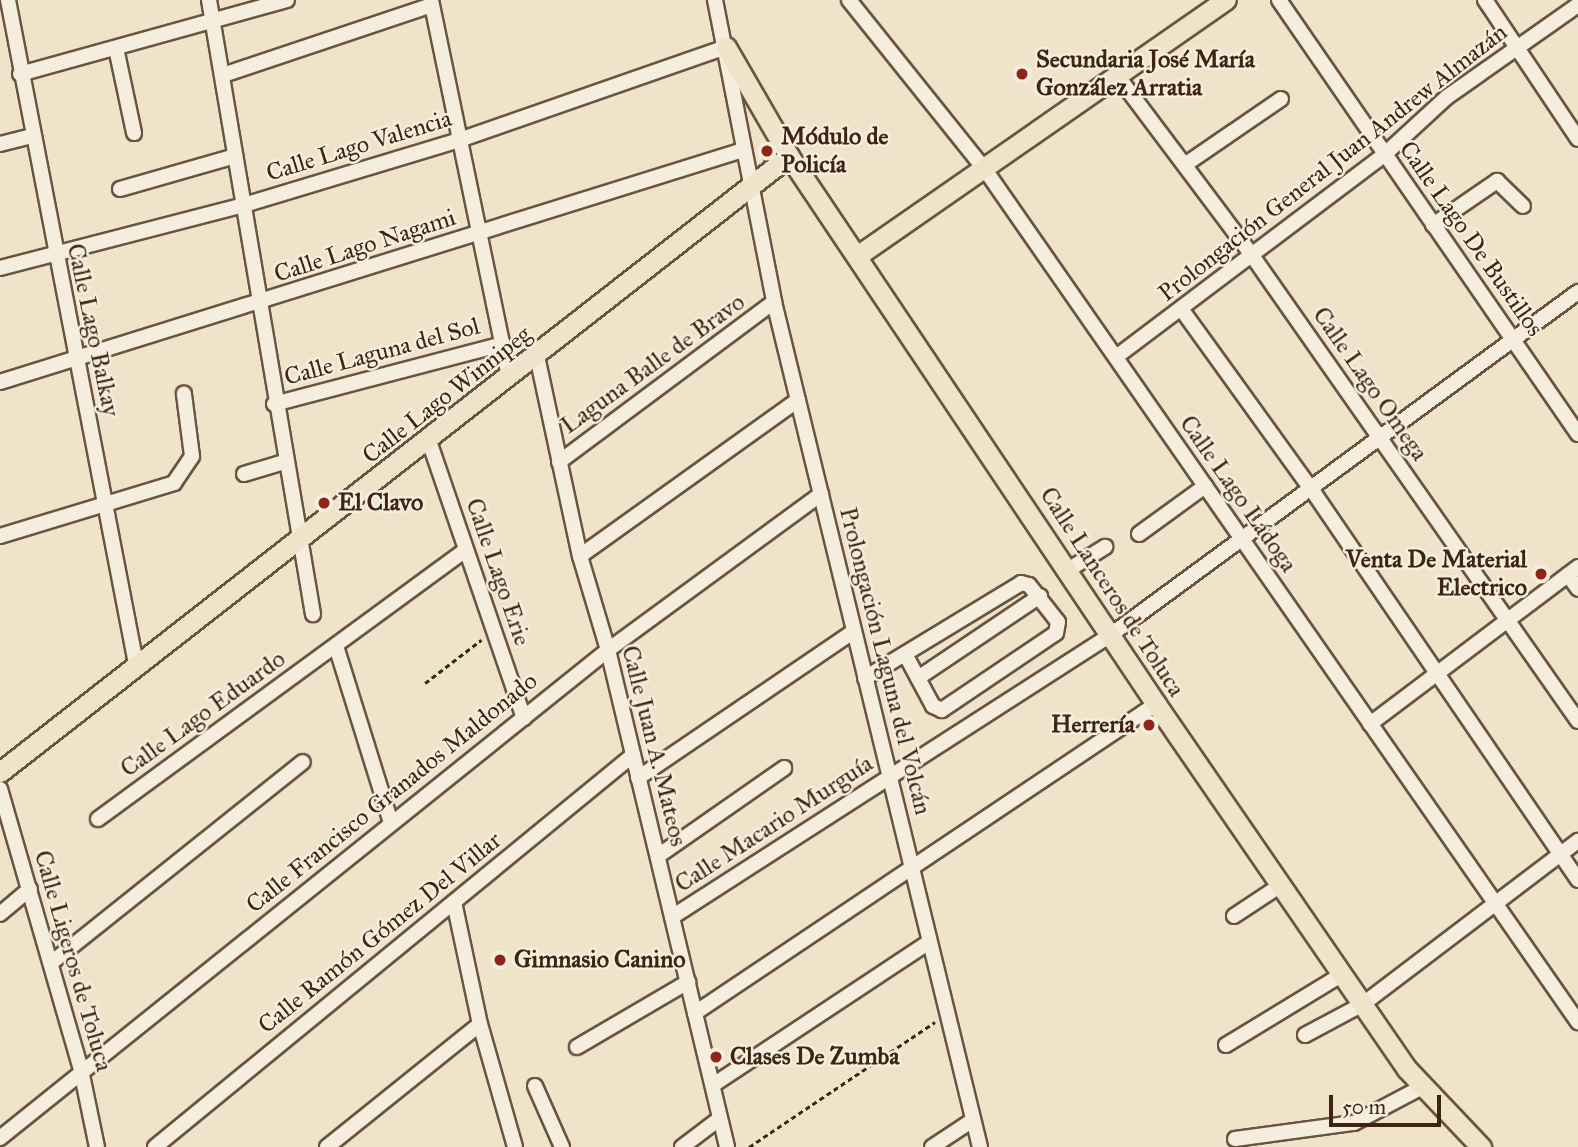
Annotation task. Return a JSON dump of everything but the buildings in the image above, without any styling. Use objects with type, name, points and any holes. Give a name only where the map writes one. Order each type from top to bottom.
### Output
[{"type":"main road","points":[[857,256],[986,171],[1119,78],[1216,3]]},
{"type":"main road","name":"Calle Lanceros de Toluca","points":[[726,47],[789,156],[1112,634],[1156,704],[1422,1087],[1481,1147]]},
{"type":"main road","name":"Calle Lago Winnipeg","points":[[0,772],[137,669],[509,379],[749,185],[789,156]]},
{"type":"street","name":"Calle Lago Balkay","points":[[8,0],[54,255],[108,506],[137,669]]},
{"type":"street","points":[[209,0],[297,542],[313,614]]},
{"type":"street","points":[[20,74],[287,0]]},
{"type":"street","name":"Prolongación Laguna del Volcán","points":[[715,0],[726,47],[749,185],[774,302],[980,1147]]},
{"type":"street","name":"Calle Lago Ládoga","points":[[849,0],[986,171],[1578,1022]]},
{"type":"street","name":"Calle Lago De Bustillos","points":[[1279,0],[1578,434]]},
{"type":"street","points":[[1485,0],[1578,139]]},
{"type":"street","points":[[223,75],[431,3],[509,379]]},
{"type":"street","name":"Prolongación General Juan Andrew Almazán","points":[[1115,357],[1182,310],[1251,254],[1385,154],[1447,97],[1578,5]]},
{"type":"street","name":"Calle Lago Valencia","points":[[0,268],[244,205],[459,140],[726,47]]},
{"type":"street","points":[[116,48],[134,133]]},
{"type":"street","name":"Calle Lago Omega","points":[[1119,78],[1251,254],[1578,721]]},
{"type":"street","points":[[1186,164],[1281,99]]},
{"type":"street","points":[[0,144],[32,136]]},
{"type":"street","name":"Calle Lago Nagami","points":[[0,382],[257,304],[743,150]]},
{"type":"street","points":[[120,189],[235,156]]},
{"type":"street","points":[[1433,225],[1497,181],[1523,206]]},
{"type":"street","name":"Calle Macario Murguía","points":[[672,917],[1112,634],[1577,296]]},
{"type":"street","name":"Laguna Balle de Bravo","points":[[559,462],[774,302]]},
{"type":"street","points":[[1182,310],[1312,490],[1578,880]]},
{"type":"street","name":"Calle Laguna del Sol","points":[[274,404],[503,344]]},
{"type":"street","name":"Calle Juan A. Mateos","points":[[537,356],[580,556],[608,650],[727,1147]]},
{"type":"street","points":[[0,536],[108,506],[174,483],[190,464],[184,394]]},
{"type":"street","points":[[580,556],[798,400]]},
{"type":"street","name":"Calle Lago Erie","points":[[429,440],[524,718]]},
{"type":"street","points":[[243,474],[284,462]]},
{"type":"street","points":[[1139,534],[1205,486]]},
{"type":"street","name":"Calle Francisco Granados Maldonado","points":[[0,1138],[81,1070],[608,650],[821,494]]},
{"type":"street","points":[[1068,570],[1105,547]]},
{"type":"street","name":"Calle Lago Eduardo","points":[[98,819],[466,550]]},
{"type":"street","points":[[1370,724],[1573,571],[1578,589]]},
{"type":"street","points":[[865,678],[1021,583],[1040,596],[1058,622],[1056,633],[942,710],[933,706],[905,654]]},
{"type":"street","points":[[918,678],[1040,596]]},
{"type":"street","points":[[638,778],[854,631]]},
{"type":"street","points":[[335,646],[391,823]]},
{"type":"street","points":[[695,1013],[1156,704]]},
{"type":"street","name":"Calle Ramón Gómez Del Villar","points":[[155,1147],[633,755]]},
{"type":"street","points":[[51,963],[303,762]]},
{"type":"street","points":[[657,856],[784,768]]},
{"type":"street","name":"Calle Ligeros de Toluca","points":[[0,789],[81,1070],[97,1147]]},
{"type":"street","points":[[1305,1035],[1363,1004],[1578,841]]},
{"type":"street","points":[[1234,916],[1281,885]]},
{"type":"street","points":[[0,914],[30,889]]},
{"type":"street","points":[[454,902],[480,1024],[513,1146]]},
{"type":"street","points":[[713,1086],[929,942]]},
{"type":"street","points":[[1226,1045],[1343,974]]},
{"type":"street","points":[[578,1047],[688,982]]},
{"type":"street","points":[[327,1147],[480,1024]]},
{"type":"street","points":[[535,1086],[562,1147]]},
{"type":"street","points":[[1235,1139],[1354,1123],[1422,1087]]},
{"type":"street","points":[[682,1147],[719,1119]]},
{"type":"street","points":[[932,1147],[973,1120]]},
{"type":"path","points":[[425,683],[495,629]]},
{"type":"path","points":[[749,1147],[947,1014]]},
{"type":"place","name":"Secundaria José María González Arratia","points":[[1022,74]]},
{"type":"place","name":"Módulo de Policía","points":[[767,151]]},
{"type":"place","name":"El Clavo","points":[[324,503]]},
{"type":"place","name":"Venta De Material Electrico","points":[[1541,574]]},
{"type":"place","name":"Herrería","points":[[1149,725]]},
{"type":"place","name":"Gimnasio Canino","points":[[500,960]]},
{"type":"place","name":"Clases De Zumba","points":[[716,1057]]}]
